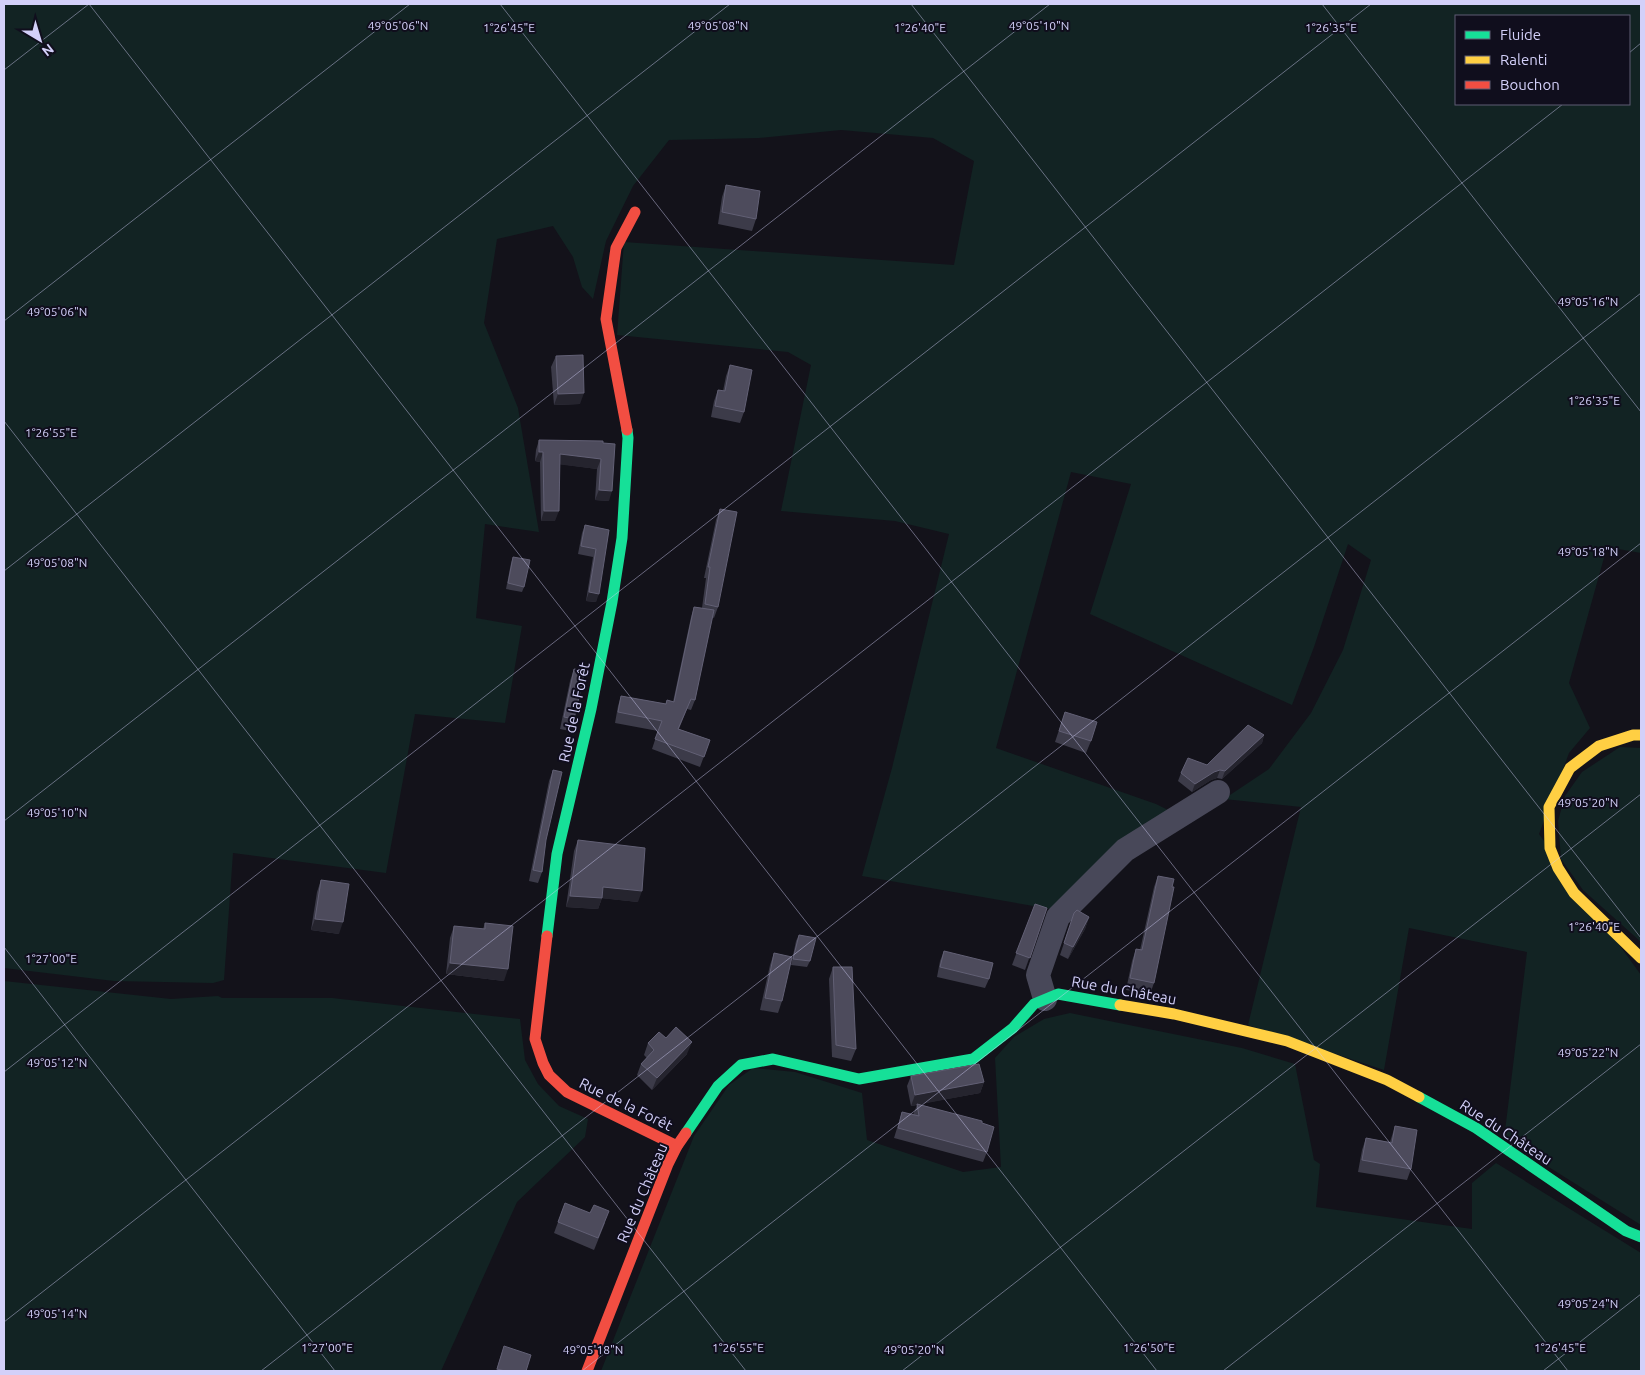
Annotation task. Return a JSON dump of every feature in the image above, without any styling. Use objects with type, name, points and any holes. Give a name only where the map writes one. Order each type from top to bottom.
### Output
[{"type":"street","name":"Rue de la Forêt","points":[[635,212],[616,248],[606,319],[628,438],[622,538],[612,602],[591,709],[557,854],[535,1039],[544,1066],[553,1081],[567,1092],[677,1146]]},
{"type":"street","points":[[1641,735],[1633,735],[1599,746],[1570,768],[1549,807],[1550,848],[1558,868],[1574,893],[1641,958]]},
{"type":"street","points":[[1045,999],[1038,975],[1058,917],[1125,850],[1218,792]]},
{"type":"street","name":"Rue du Château","points":[[587,1371],[668,1164],[677,1146],[718,1086],[741,1065],[773,1059],[859,1079],[973,1059],[1013,1028],[1034,1004],[1058,994],[1174,1014],[1287,1041],[1388,1080],[1476,1128],[1626,1231],[1641,1237]]},
{"type":"shaded area","points":[[4,4],[1641,4],[1641,553],[1607,547],[1569,683],[1590,728],[1569,753],[1539,834],[1641,975],[1641,1225],[1504,1139],[1527,952],[1409,928],[1384,1070],[1248,1025],[1301,807],[1224,799],[1269,769],[1311,713],[1343,650],[1371,560],[1348,544],[1314,647],[1292,705],[1090,614],[1131,484],[1071,472],[996,748],[1156,804],[1170,811],[1051,909],[862,876],[892,768],[949,534],[895,521],[781,511],[811,365],[788,352],[617,335],[624,242],[954,265],[974,161],[933,138],[841,130],[759,138],[669,140],[633,186],[606,241],[593,299],[582,287],[573,257],[553,226],[497,239],[484,323],[518,408],[539,532],[485,524],[476,618],[522,626],[505,723],[415,714],[386,873],[233,853],[224,980],[213,983],[114,981],[4,968]]},
{"type":"shaded area","points":[[1620,747],[1641,748],[1641,942],[1583,890],[1561,859],[1558,821],[1565,796],[1582,772]]},
{"type":"shaded area","points":[[4,981],[171,999],[218,996],[222,998],[332,998],[520,1019],[525,1060],[538,1084],[559,1106],[588,1119],[585,1137],[517,1202],[441,1371],[4,1371]]},
{"type":"shaded area","points":[[1070,1013],[1242,1048],[1295,1064],[1314,1160],[1320,1164],[1316,1207],[1472,1229],[1472,1183],[1496,1163],[1641,1253],[1641,1371],[601,1371],[694,1136],[729,1085],[753,1068],[795,1072],[862,1093],[867,1140],[963,1172],[1001,1167],[995,1058],[1014,1037],[1044,1019]]},
{"type":"building","points":[[726,185],[760,191],[756,219],[722,212]]},
{"type":"building","points":[[583,355],[584,393],[558,394],[556,356]]},
{"type":"building","points":[[730,365],[752,370],[744,412],[715,406],[718,390],[725,391]]},
{"type":"building","points":[[539,440],[603,441],[603,443],[615,444],[612,491],[599,490],[601,459],[560,454],[559,511],[544,511],[543,452],[539,452]]},
{"type":"building","points":[[720,509],[737,512],[718,607],[705,604],[710,567],[708,567]]},
{"type":"building","points":[[585,525],[609,530],[599,594],[589,592],[596,549],[581,546]]},
{"type":"building","points":[[513,557],[530,560],[524,587],[508,583]]},
{"type":"building","points":[[694,607],[714,610],[695,700],[691,699],[678,729],[710,740],[704,757],[655,739],[662,721],[618,712],[621,696],[666,704],[667,700],[674,702]]},
{"type":"building","points":[[574,669],[585,671],[574,719],[564,717]]},
{"type":"building","points":[[1065,712],[1097,722],[1091,741],[1059,731]]},
{"type":"building","points":[[1248,725],[1264,735],[1225,771],[1214,772],[1195,784],[1181,773],[1188,758],[1207,765]]},
{"type":"building","points":[[553,770],[562,772],[546,840],[542,872],[533,870]]},
{"type":"building","points":[[578,840],[645,848],[642,891],[603,887],[602,898],[570,896]]},
{"type":"building","points":[[1158,876],[1174,879],[1172,887],[1174,887],[1154,983],[1130,978],[1136,949],[1142,950]]},
{"type":"building","points":[[321,880],[349,884],[343,922],[315,919]]},
{"type":"building","points":[[1035,904],[1047,908],[1030,958],[1016,953]]},
{"type":"building","points":[[1077,910],[1089,917],[1073,947],[1064,943],[1074,913]]},
{"type":"building","points":[[485,923],[513,926],[508,969],[450,963],[454,926],[485,929]]},
{"type":"building","points":[[799,935],[816,938],[810,961],[793,959]]},
{"type":"building","points":[[944,951],[993,963],[989,979],[940,967]]},
{"type":"building","points":[[774,953],[792,957],[782,1001],[765,998]]},
{"type":"building","points":[[833,967],[852,967],[856,1049],[836,1045]]},
{"type":"building","points":[[676,1027],[692,1042],[657,1078],[641,1064],[654,1050],[648,1043],[659,1032],[666,1038]]},
{"type":"building","points":[[979,1064],[984,1082],[915,1095],[911,1076]]},
{"type":"building","points":[[917,1104],[982,1121],[982,1123],[994,1127],[987,1152],[898,1128],[902,1112],[919,1116]]},
{"type":"building","points":[[1395,1126],[1417,1130],[1411,1169],[1362,1160],[1366,1138],[1392,1143]]},
{"type":"building","points":[[565,1203],[590,1213],[594,1205],[609,1211],[598,1238],[558,1222]]},
{"type":"building","points":[[504,1346],[531,1355],[526,1371],[497,1369]]},
{"type":"traffic: fast","points":[[547,936],[557,854],[591,709],[612,602],[622,538],[627,430]]},
{"type":"traffic: fast","points":[[686,1133],[718,1086],[741,1065],[773,1059],[859,1079],[973,1059],[1013,1028],[1034,1004],[1058,994],[1120,1005]]},
{"type":"traffic: fast","points":[[1419,1097],[1476,1128],[1626,1231],[1641,1237]]},
{"type":"traffic: slow","points":[[1641,735],[1633,735],[1599,746],[1570,768],[1549,807],[1550,848],[1558,868],[1574,893],[1641,958]]},
{"type":"traffic: slow","points":[[1120,1005],[1174,1014],[1287,1041],[1387,1080],[1419,1097]]},
{"type":"traffic: jam","points":[[627,430],[606,319],[616,248],[635,212]]},
{"type":"traffic: jam","points":[[547,936],[535,1039],[549,1075],[567,1092],[677,1146]]},
{"type":"traffic: jam","points":[[587,1371],[668,1164],[686,1133]]}]
